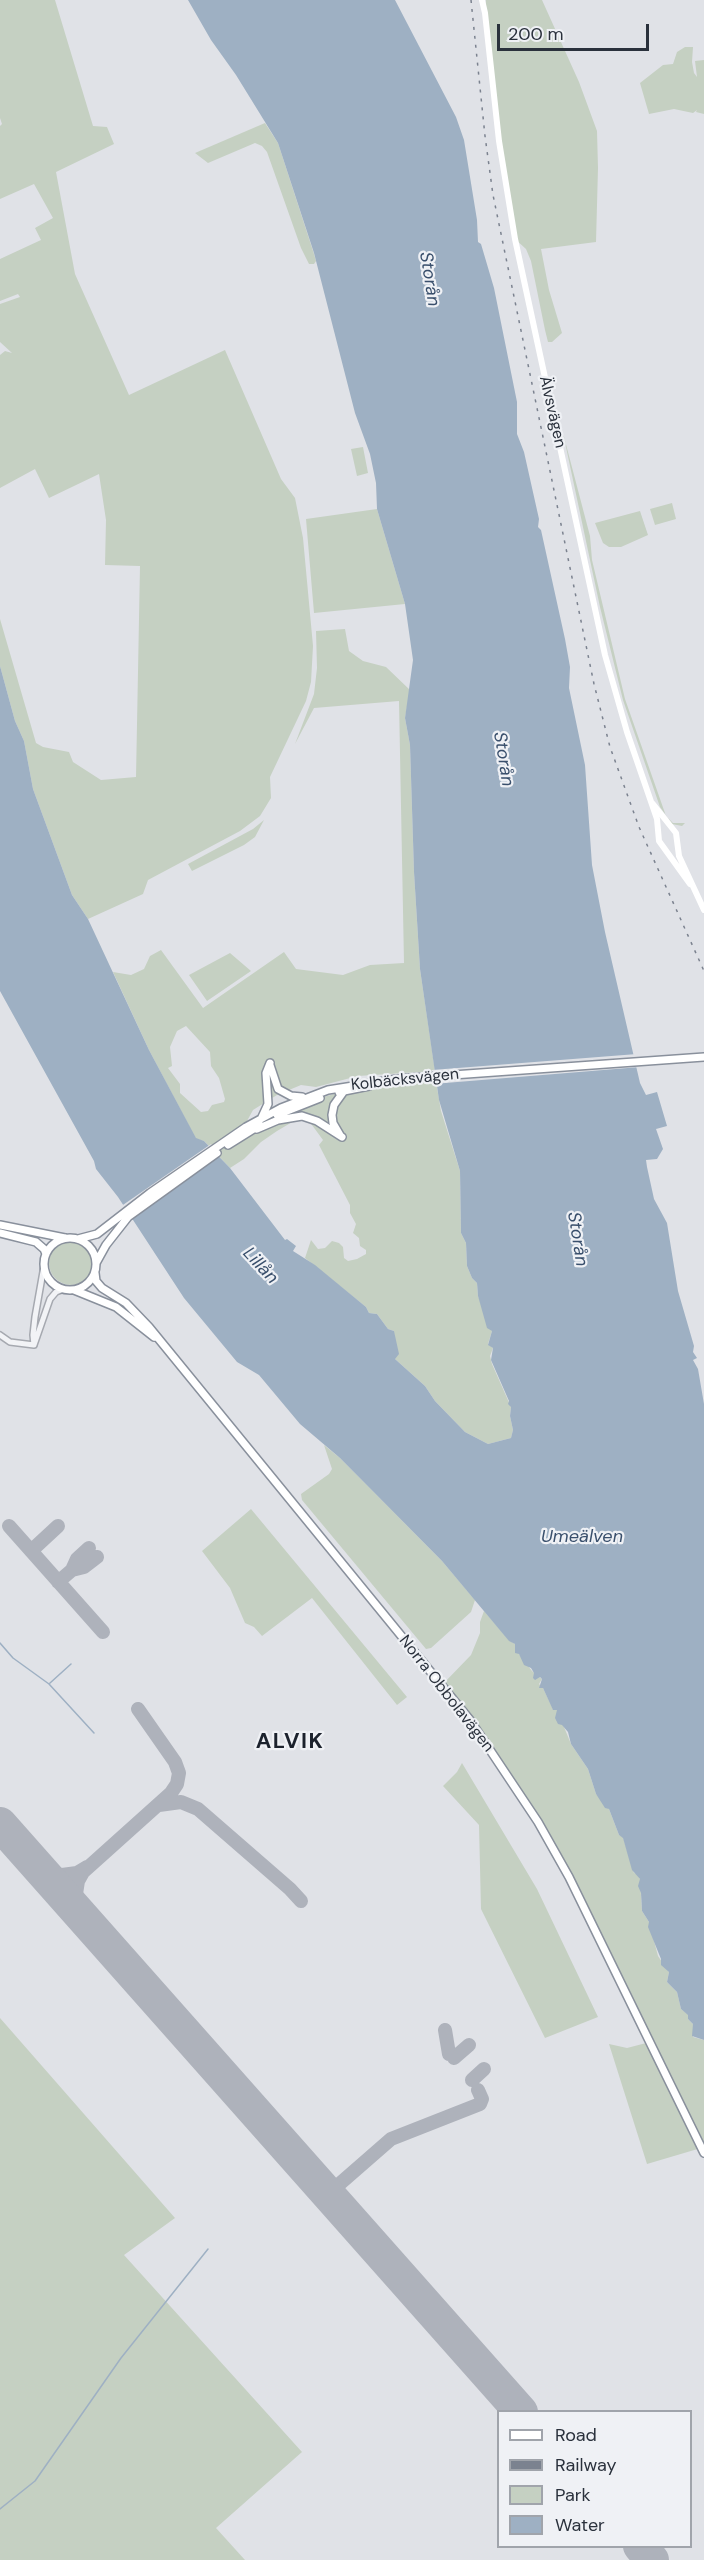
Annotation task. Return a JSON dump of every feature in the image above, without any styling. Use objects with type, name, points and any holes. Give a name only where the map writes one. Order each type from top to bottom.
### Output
[{"type":"highway","name":"Kolbäcksvägen","points":[[78,1239],[94,1236],[117,1222],[261,1119],[306,1098],[346,1085],[704,1059]]},
{"type":"highway","points":[[261,1119],[268,1104],[266,1073],[270,1063],[273,1079],[278,1089],[291,1096],[306,1098]]},
{"type":"highway","name":"Kolbäcksvägen","points":[[234,1138],[282,1112],[344,1091],[397,1081]]},
{"type":"highway","points":[[244,1134],[278,1120],[302,1116],[317,1121],[342,1137],[333,1123],[332,1115],[333,1105],[344,1091]]},
{"type":"highway","name":"Kolbäcksvägen","points":[[96,1263],[117,1222]]},
{"type":"highway","points":[[4,1226],[78,1239],[93,1251],[96,1263],[95,1273],[85,1286],[74,1290],[64,1289],[50,1280],[44,1266],[46,1254],[54,1243],[65,1238]]},
{"type":"highway","points":[[4,1234],[36,1242],[46,1254]]},
{"type":"highway","name":"Norra Obbolavägen","points":[[95,1273],[98,1284],[134,1310],[470,1720],[538,1822],[569,1877],[704,2153]]},
{"type":"highway","name":"Norra Obbolavägen","points":[[74,1290],[116,1307],[158,1339]]},
{"type":"main road","name":"Älvsvägen","points":[[484,0],[504,174],[528,299],[611,678],[659,824],[659,834]]},
{"type":"main road","name":"Älvsvägen","points":[[652,804],[673,830]]},
{"type":"main road","points":[[690,884],[676,844],[678,837],[673,830],[664,830],[659,834],[659,841],[690,884],[704,910]]},
{"type":"main road","points":[[663,847],[669,848],[676,844]]},
{"type":"street","points":[[34,1345],[36,1310],[44,1266]]},
{"type":"street","points":[[34,1345],[50,1299],[56,1292],[64,1289]]},
{"type":"street","points":[[0,1335],[10,1342],[34,1345]]},
{"type":"green space","points":[[0,0],[55,0],[93,126],[107,127],[114,144],[56,172],[75,274],[129,395],[225,350],[281,479],[295,498],[303,538],[313,646],[311,682],[306,701],[270,777],[271,798],[260,816],[240,831],[148,880],[143,894],[88,919],[72,895],[33,789],[24,741],[15,721],[0,666],[0,619],[36,743],[43,747],[69,752],[73,762],[101,780],[136,777],[140,566],[105,565],[106,520],[99,474],[49,498],[35,469],[0,488],[0,355],[5,351],[12,353],[0,342],[0,304],[20,297],[18,294],[0,301],[0,259],[41,240],[35,228],[53,218],[34,184],[0,199],[0,126],[2,124],[0,118]]},
{"type":"green space","points":[[486,0],[542,0],[579,82],[597,131],[596,242],[541,249],[549,290],[562,333],[552,342],[548,342],[531,261],[526,249],[515,239],[506,185],[485,13]]},
{"type":"green space","points":[[685,47],[693,47],[692,62],[697,77],[695,61],[704,60],[704,114],[696,112],[697,110],[693,113],[674,109],[649,114],[640,83],[663,65],[673,64],[677,52]]},
{"type":"green space","points":[[265,123],[278,143],[314,254],[316,261],[314,264],[309,264],[301,248],[267,152],[262,146],[255,143],[208,163],[195,153]]},
{"type":"green space","points":[[563,433],[590,536],[592,560],[625,699],[666,815],[660,807],[623,700],[600,607]]},
{"type":"green space","points":[[363,447],[368,473],[357,476],[351,449]]},
{"type":"green space","points":[[672,503],[676,519],[655,525],[650,509]]},
{"type":"green space","points":[[377,509],[405,604],[314,613],[306,519]]},
{"type":"green space","points":[[640,511],[648,535],[621,547],[609,547],[603,543],[595,523]]},
{"type":"green space","points":[[345,629],[349,651],[363,661],[386,667],[410,690],[405,718],[410,745],[420,969],[435,1071],[358,1076],[316,1087],[301,1085],[277,1095],[253,1110],[247,1121],[210,1147],[204,1141],[196,1139],[149,1050],[113,972],[131,975],[144,969],[150,956],[161,950],[203,1008],[284,952],[296,969],[343,975],[370,965],[404,963],[399,701],[314,708],[295,744],[314,694],[317,668],[316,631]],"holes":[[[186,1026],[210,1052],[211,1066],[219,1078],[225,1099],[224,1102],[212,1105],[208,1111],[201,1112],[180,1093],[180,1084],[168,1068],[172,1066],[170,1047],[177,1031]]]},
{"type":"green space","points":[[667,817],[673,823],[685,823],[682,826],[672,824]]},
{"type":"green space","points":[[264,820],[255,837],[244,845],[192,871],[188,864],[253,829]]},
{"type":"green space","points":[[230,953],[251,971],[207,1001],[189,975]]},
{"type":"green space","points":[[435,1076],[441,1111],[460,1171],[461,1233],[466,1243],[467,1266],[477,1283],[478,1296],[492,1331],[488,1344],[493,1348],[490,1356],[492,1364],[511,1407],[513,1430],[511,1438],[488,1444],[465,1432],[435,1401],[425,1386],[395,1359],[394,1331],[388,1329],[377,1314],[369,1313],[366,1307],[305,1258],[311,1240],[318,1249],[325,1248],[332,1241],[339,1243],[343,1247],[344,1258],[348,1261],[366,1254],[366,1250],[360,1246],[359,1238],[353,1233],[356,1224],[350,1213],[350,1205],[319,1145],[323,1140],[309,1121],[294,1121],[277,1131],[230,1168],[213,1150],[254,1130],[282,1112],[314,1100],[347,1090],[422,1081]]},
{"type":"green space","points":[[71,1241],[87,1247],[93,1263],[87,1279],[71,1285],[55,1279],[49,1263],[55,1247]]},
{"type":"green space","points":[[324,1445],[340,1458],[442,1561],[475,1600],[471,1612],[431,1648],[426,1649],[302,1500],[301,1494],[329,1474],[332,1469]]},
{"type":"green space","points":[[251,1509],[407,1697],[397,1705],[312,1598],[262,1636],[254,1627],[245,1623],[230,1588],[202,1551]]},
{"type":"green space","points":[[484,1611],[515,1644],[519,1654],[532,1671],[542,1679],[539,1684],[553,1709],[557,1710],[571,1744],[588,1769],[596,1794],[609,1809],[619,1835],[623,1837],[634,1873],[640,1879],[642,1911],[649,1922],[658,1956],[669,1972],[667,1982],[677,1992],[681,2009],[689,2015],[688,2019],[693,2024],[693,2037],[704,2040],[704,2153],[701,2148],[647,2164],[609,2044],[627,2048],[650,2042],[538,1822],[442,1685],[471,1655],[480,1633],[480,1622]]},
{"type":"green space","points":[[462,1763],[537,1889],[598,2017],[545,2038],[481,1909],[479,1825],[443,1786],[457,1772]]},
{"type":"green space","points":[[0,2018],[175,2218],[124,2255],[302,2452],[216,2528],[245,2560],[0,2560]]},
{"type":"water","name":"Umeälven","points":[[188,0],[395,0],[456,117],[464,140],[477,220],[478,242],[481,244],[494,288],[517,402],[517,434],[524,452],[539,519],[538,527],[541,530],[570,667],[569,688],[585,765],[592,865],[605,932],[640,1083],[646,1095],[657,1092],[667,1126],[656,1129],[663,1149],[657,1159],[646,1160],[654,1199],[667,1223],[678,1291],[694,1346],[693,1352],[697,1358],[693,1360],[698,1369],[704,1404],[704,2040],[692,2036],[693,2024],[681,2009],[677,1992],[667,1982],[669,1972],[661,1965],[661,1959],[648,1927],[649,1922],[642,1911],[641,1893],[638,1886],[640,1879],[632,1870],[623,1838],[619,1835],[609,1809],[605,1808],[596,1794],[588,1769],[571,1744],[568,1732],[558,1724],[555,1718],[557,1710],[553,1710],[543,1688],[539,1688],[542,1679],[533,1678],[534,1673],[531,1668],[524,1665],[519,1654],[515,1653],[515,1644],[509,1641],[442,1561],[340,1458],[300,1424],[259,1375],[237,1362],[184,1298],[118,1197],[96,1169],[94,1161],[0,991],[0,666],[15,721],[24,741],[33,789],[72,895],[88,919],[149,1050],[196,1138],[204,1141],[230,1168],[285,1240],[287,1239],[296,1246],[293,1251],[315,1265],[366,1307],[369,1313],[377,1314],[388,1329],[394,1331],[399,1354],[395,1359],[425,1386],[435,1401],[465,1432],[488,1444],[511,1438],[513,1430],[511,1407],[491,1360],[493,1348],[488,1345],[492,1331],[487,1328],[478,1296],[477,1283],[467,1266],[466,1243],[461,1233],[460,1171],[439,1100],[420,969],[410,745],[405,718],[413,660],[405,604],[377,509],[376,483],[370,454],[355,413],[314,253],[278,143],[236,75],[211,40]]},
{"type":"pier","points":[[637,1054],[640,1067],[433,1084],[432,1077],[432,1070]]},
{"type":"pier","points":[[211,1144],[220,1154],[129,1220],[120,1207]]},
{"type":"waterway","points":[[0,1643],[13,1658],[49,1684],[94,1733]]},
{"type":"waterway","points":[[50,1683],[71,1664]]},
{"type":"waterway","points":[[0,2509],[35,2481],[121,2358],[208,2249]]},
{"type":"taxiway","points":[[9,1526],[103,1632]]},
{"type":"taxiway","points":[[31,1551],[58,1526]]},
{"type":"taxiway","points":[[58,1582],[72,1570],[77,1559],[89,1548]]},
{"type":"taxiway","points":[[72,1570],[84,1567],[97,1557]]},
{"type":"taxiway","points":[[83,1917],[76,1894],[78,1881],[83,1872],[171,1793],[177,1784],[179,1773],[175,1762],[138,1709]]},
{"type":"taxiway","points":[[159,1805],[181,1802],[198,1809],[301,1901]]},
{"type":"taxiway","points":[[38,1867],[51,1874],[62,1875],[77,1873],[87,1867]]},
{"type":"taxiway","points":[[445,2030],[449,2054]]},
{"type":"taxiway","points":[[454,2058],[469,2045]]},
{"type":"taxiway","points":[[472,2080],[484,2069]]},
{"type":"taxiway","points":[[328,2194],[391,2139],[480,2104],[482,2099],[478,2090]]},
{"type":"runway","points":[[0,1824],[519,2410]]},
{"type":"runway","points":[[642,2548],[652,2560]]},
{"type":"railway","points":[[471,0],[493,195],[594,684],[610,747],[639,827],[704,971]]},
{"type":"district","name":"ALVIK","points":[[290,1742]]},
{"type":"water label","name":"Storån","points":[[429,279]]},
{"type":"water label","name":"Storån","points":[[503,759]]},
{"type":"water label","name":"Storån","points":[[577,1239]]},
{"type":"water label","name":"Lillån","points":[[260,1266]]}]
